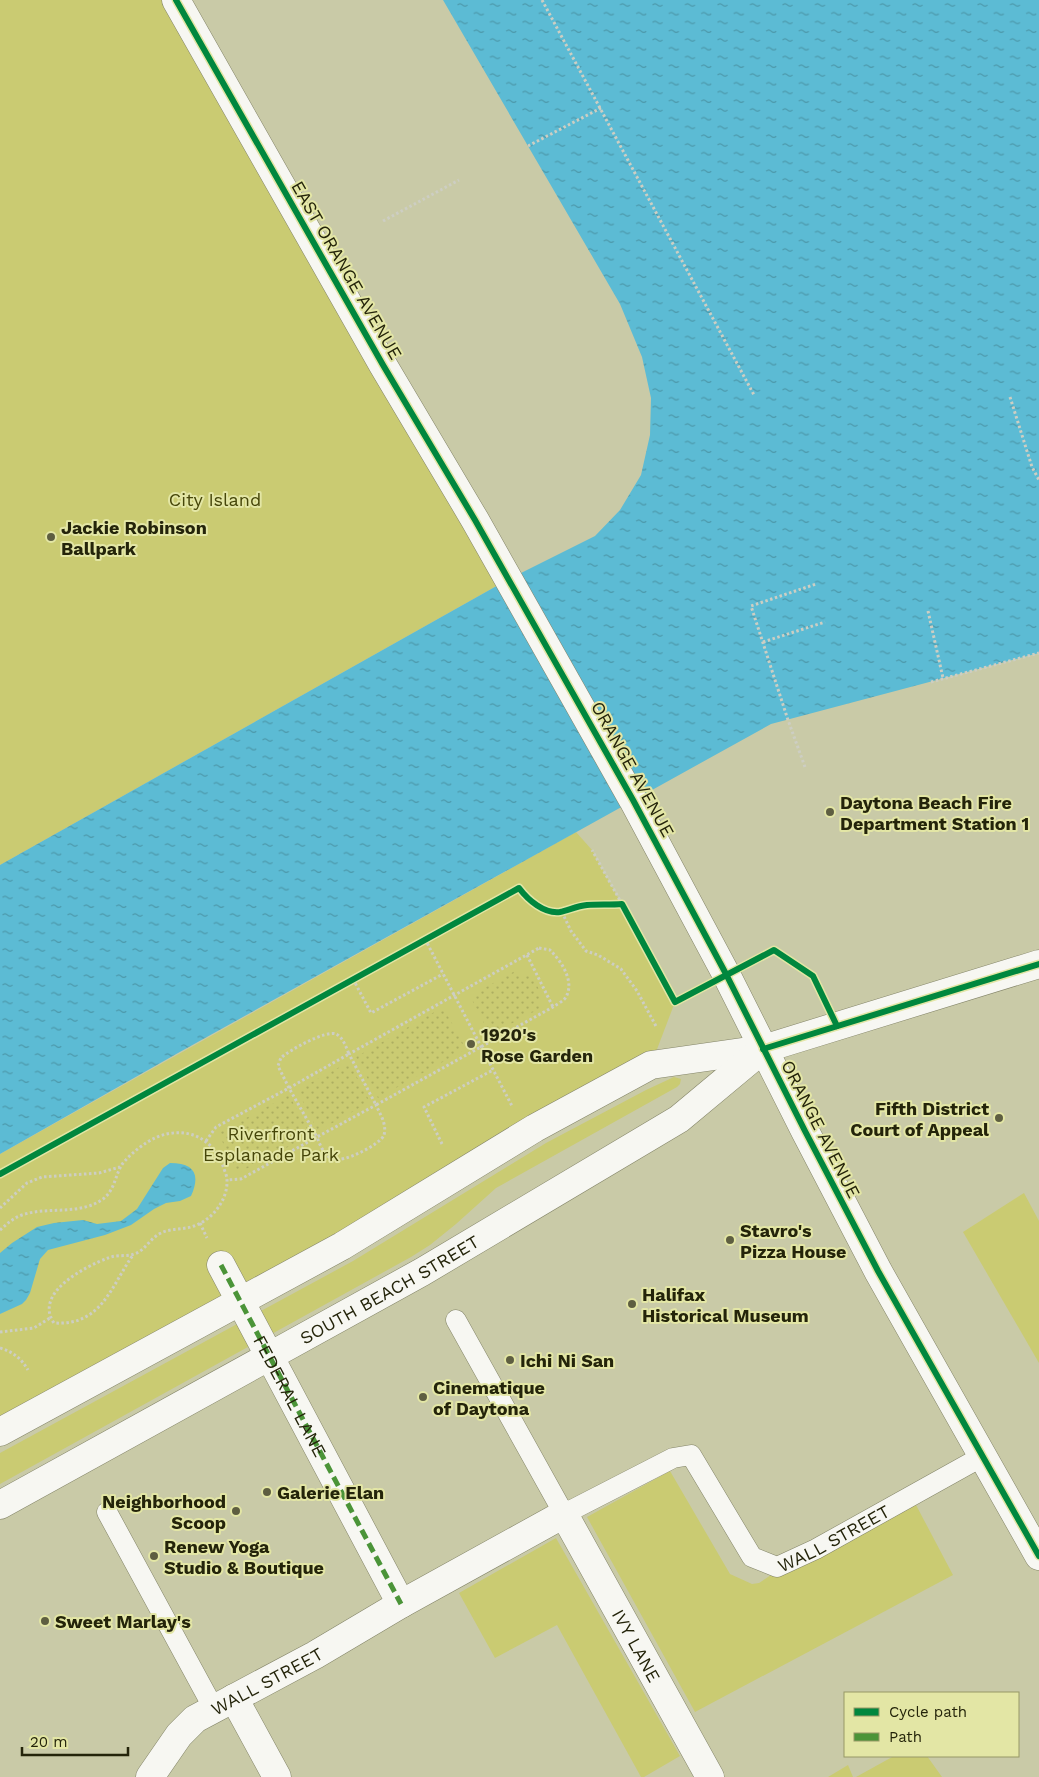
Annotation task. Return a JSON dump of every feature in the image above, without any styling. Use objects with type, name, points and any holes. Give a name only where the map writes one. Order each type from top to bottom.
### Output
[{"type":"street","name":"EAST ORANGE AVENUE","points":[[176,0],[383,365],[495,554]]},
{"type":"street","name":"ORANGE AVENUE","points":[[495,554],[647,824],[878,1271],[1039,1556]]},
{"type":"street","name":"SOUTH BEACH STREET","points":[[0,1432],[342,1246],[534,1128],[651,1065],[763,1049],[1039,964]]},
{"type":"street","name":"SOUTH BEACH STREET","points":[[0,1505],[422,1272],[679,1119],[763,1049]]},
{"type":"street","name":"FEDERAL LANE","points":[[221,1265],[401,1604]]},
{"type":"street","points":[[401,1604],[564,1514]]},
{"type":"street","name":"IVY LANE","points":[[564,1514],[710,1777]]},
{"type":"street","name":"WALL STREET","points":[[150,1777],[179,1735],[195,1719],[315,1655],[401,1604]]},
{"type":"street","points":[[224,1704],[277,1777]]},
{"type":"lane","name":"IVY LANE","points":[[456,1320],[564,1514]]},
{"type":"lane","name":"WALL STREET","points":[[564,1514],[673,1458],[691,1455],[752,1557],[777,1568],[816,1549],[983,1456]]},
{"type":"lane","points":[[106,1512],[224,1704]]},
{"type":"path","points":[[542,0],[754,396]]},
{"type":"path","points":[[528,146],[601,108]]},
{"type":"path","points":[[383,221],[459,180]]},
{"type":"path","points":[[1010,397],[1032,467],[1039,480]]},
{"type":"path","points":[[805,766],[751,606],[816,584]]},
{"type":"path","points":[[928,611],[943,678]]},
{"type":"path","points":[[763,642],[825,622]]},
{"type":"path","points":[[931,682],[1039,652]]},
{"type":"path","points":[[0,1174],[519,888],[526,898],[551,912],[562,912],[574,907],[587,905],[622,904],[592,850]]},
{"type":"path","points":[[562,912],[586,951],[598,955],[621,968],[657,1028]]},
{"type":"path","points":[[425,939],[512,1106]]},
{"type":"path","points":[[206,1141],[216,1127],[539,948],[550,950],[558,958],[568,975],[569,988],[566,998],[553,1007],[317,1138],[241,1178],[228,1180]]},
{"type":"path","points":[[527,955],[553,1007]]},
{"type":"path","points":[[353,979],[370,1013],[443,974]]},
{"type":"path","points":[[322,1034],[338,1035],[376,1105],[385,1126],[384,1136],[378,1142],[350,1158],[338,1161],[330,1158],[322,1149],[289,1088],[278,1066],[280,1059],[322,1034]]},
{"type":"path","points":[[442,1144],[424,1107],[493,1070]]},
{"type":"path","points":[[0,1230],[23,1215],[79,1208],[104,1198],[116,1180],[120,1167],[138,1148],[147,1142],[175,1133],[197,1136],[206,1141],[216,1151],[228,1180],[224,1199],[217,1210],[194,1226],[162,1233],[152,1239],[142,1250],[133,1255],[105,1302],[97,1310],[84,1318],[63,1324],[54,1323],[50,1318],[48,1304],[54,1293],[62,1285],[85,1269],[108,1258],[122,1254],[133,1255]]},
{"type":"path","points":[[0,1208],[27,1183],[42,1177],[99,1173],[120,1167]]},
{"type":"path","points":[[0,1332],[34,1328],[50,1318]]},
{"type":"path","points":[[0,1348],[10,1351],[22,1361],[28,1370]]},
{"type":"green space","name":"City Island","points":[[0,0],[176,0],[509,579],[0,865]]},
{"type":"green space","name":"Riverfront Esplanade Park","points":[[576,832],[592,850],[675,1002],[651,1065],[0,1432],[0,1154]]},
{"type":"green space","points":[[515,971],[517,974],[527,976],[531,974],[542,995],[539,1009],[490,1035],[470,996]]},
{"type":"green space","points":[[443,1007],[466,1049],[378,1098],[356,1057]]},
{"type":"green space","points":[[349,1062],[370,1102],[318,1131],[297,1090]]},
{"type":"green space","points":[[674,1077],[681,1079],[677,1087],[496,1188],[456,1224],[430,1245],[411,1257],[0,1484],[0,1453],[353,1261],[546,1143]]},
{"type":"green space","points":[[289,1095],[311,1135],[238,1173],[218,1133]]},
{"type":"green space","points":[[1024,1193],[1039,1221],[1039,1363],[963,1232]]},
{"type":"green space","points":[[670,1471],[730,1574],[752,1584],[759,1583],[771,1575],[822,1554],[916,1505],[953,1575],[695,1712],[587,1517]]},
{"type":"green space","points":[[556,1538],[680,1756],[644,1777],[641,1777],[557,1625],[495,1658],[459,1593]]},
{"type":"green space","points":[[892,1757],[928,1757],[942,1777],[856,1777]]},
{"type":"green space","points":[[848,1765],[853,1777],[828,1777]]},
{"type":"water","points":[[443,0],[1039,0],[1039,653],[771,724],[178,1053],[0,1154],[0,865],[509,579],[595,536],[620,510],[641,475],[650,435],[651,398],[642,357],[620,304]]},
{"type":"water","points":[[170,1163],[185,1165],[193,1171],[195,1182],[191,1196],[180,1201],[166,1203],[131,1225],[105,1235],[48,1250],[40,1259],[30,1293],[26,1300],[22,1304],[0,1314],[0,1253],[37,1227],[83,1220],[97,1224],[121,1221],[137,1209],[163,1168]]},
{"type":"marked path","points":[[221,1265],[401,1604]]},
{"type":"cycle path","points":[[176,0],[383,365],[475,520],[633,800],[726,974],[878,1271],[1039,1556]]},
{"type":"cycle path","points":[[0,1174],[519,888],[537,905],[554,912],[587,905],[622,904],[675,1002],[774,950],[813,976],[837,1026]]},
{"type":"cycle path","points":[[763,1049],[1039,964]]},
{"type":"place","name":"Jackie Robinson Ballpark","points":[[51,537]]},
{"type":"place","name":"Daytona Beach Fire Department Station 1","points":[[830,812]]},
{"type":"place","name":"1920's Rose Garden","points":[[471,1044]]},
{"type":"place","name":"Fifth District Court of Appeal","points":[[999,1118]]},
{"type":"place","name":"Stavro's Pizza House","points":[[730,1240]]},
{"type":"place","name":"Halifax Historical Museum","points":[[632,1304]]},
{"type":"place","name":"Ichi Ni San","points":[[510,1360]]},
{"type":"place","name":"Cinematique of Daytona","points":[[423,1397]]},
{"type":"place","name":"Galerie Elan","points":[[267,1492]]},
{"type":"place","name":"Neighborhood Scoop","points":[[236,1511]]},
{"type":"place","name":"Renew Yoga Studio & Boutique","points":[[154,1556]]},
{"type":"place","name":"Sweet Marlay's","points":[[45,1621]]}]
